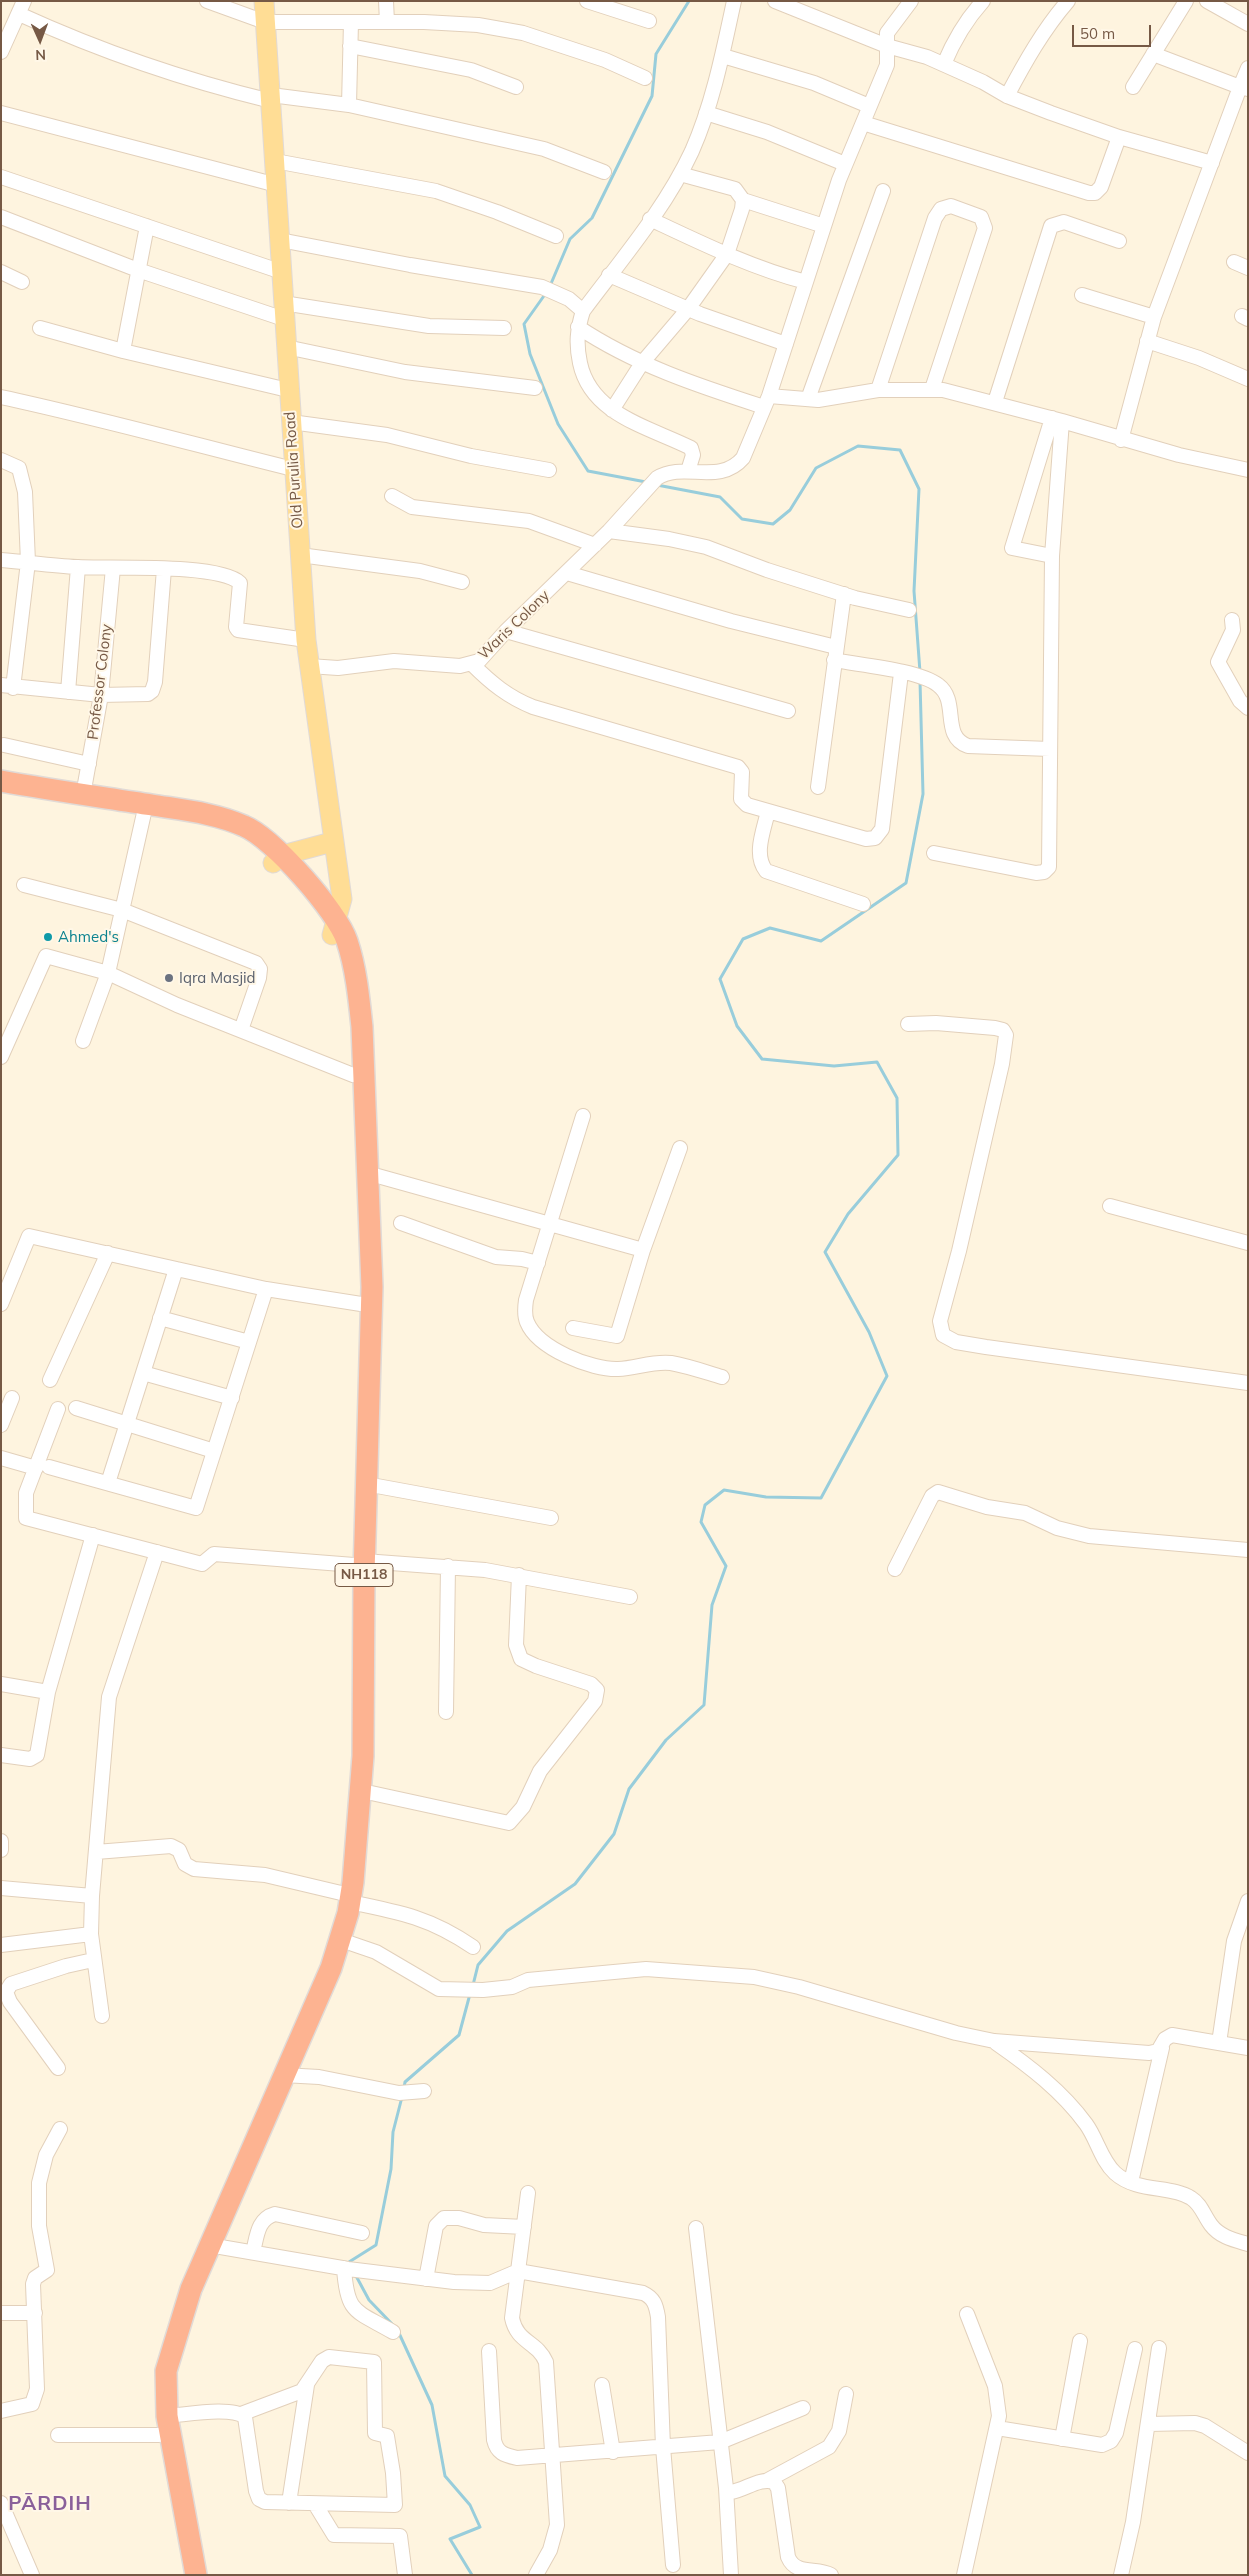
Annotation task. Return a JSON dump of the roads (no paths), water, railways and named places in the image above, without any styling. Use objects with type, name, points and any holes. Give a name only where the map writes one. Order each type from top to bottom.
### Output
[{"type":"highway","name":"NH118","points":[[1,781],[199,812],[245,826],[261,835],[300,891],[334,928],[346,938],[353,963],[362,1026],[372,1287],[366,1484],[359,1563],[346,1898],[322,1962],[195,2252],[170,2318],[158,2360],[156,2384],[187,2575]]},
{"type":"highway","name":"NH118","points":[[1,790],[144,813],[227,829],[278,859]]},
{"type":"highway","name":"NH118","points":[[196,2575],[163,2425],[165,2390],[171,2351],[191,2288],[342,1940],[346,1898],[362,1791],[359,1563],[362,1304],[348,994],[334,928]]},
{"type":"main road","name":"Old Purulia Road","points":[[264,1],[277,185],[293,468],[306,640],[332,842],[342,899],[334,928]]},
{"type":"main road","points":[[278,859],[332,842]]},
{"type":"street","points":[[207,1],[265,22],[387,22],[478,25],[523,34],[604,60],[645,78]]},
{"type":"street","points":[[386,1],[387,22]]},
{"type":"street","points":[[587,1],[649,21]]},
{"type":"street","points":[[734,1],[723,56],[706,113],[680,174],[650,219],[583,311],[578,327],[576,346],[586,384],[596,398],[612,410],[640,426],[691,448],[693,455],[688,471],[704,474],[719,472],[736,465],[742,458],[767,402],[846,164],[862,122],[888,65],[887,33],[911,1]]},
{"type":"street","points":[[775,1],[887,46],[927,57],[983,82],[1007,96],[1120,136],[1212,163]]},
{"type":"street","points":[[944,64],[955,38],[966,20],[983,1]]},
{"type":"street","points":[[1007,96],[1030,53],[1068,1]]},
{"type":"street","points":[[1134,87],[1186,1]]},
{"type":"street","points":[[1207,1],[1248,24]]},
{"type":"street","points":[[1,52],[7,28],[21,8],[66,36],[169,74],[271,98],[349,104],[544,149],[604,172]]},
{"type":"street","points":[[349,104],[351,22]]},
{"type":"street","points":[[350,46],[462,68],[516,87]]},
{"type":"street","points":[[1153,54],[1244,88]]},
{"type":"street","points":[[723,56],[805,80],[869,106]]},
{"type":"street","points":[[1122,440],[1154,317],[1212,163],[1244,88],[1248,68]]},
{"type":"street","points":[[1,113],[277,185]]},
{"type":"street","points":[[706,113],[767,132],[846,164]]},
{"type":"street","points":[[862,122],[1089,194],[1095,193],[1101,187],[1120,136]]},
{"type":"street","points":[[275,161],[436,191],[497,212],[556,236]]},
{"type":"street","points":[[680,174],[735,189],[743,200],[824,226]]},
{"type":"street","points":[[1,177],[282,272]]},
{"type":"street","points":[[808,399],[883,191]]},
{"type":"street","points":[[612,410],[642,363],[688,310],[727,254],[742,209],[743,200]]},
{"type":"street","points":[[878,390],[935,218],[941,209],[950,206],[981,217],[985,228],[932,389]]},
{"type":"street","points":[[1,217],[138,270],[284,311],[429,326],[504,328]]},
{"type":"street","points":[[650,219],[727,254],[780,275],[806,282]]},
{"type":"street","points":[[995,402],[1051,226],[1064,222],[1119,242]]},
{"type":"street","points":[[123,351],[147,226]]},
{"type":"street","points":[[280,240],[410,265],[542,287],[559,293],[583,311]]},
{"type":"street","points":[[1234,262],[1248,268]]},
{"type":"street","points":[[1,272],[22,282]]},
{"type":"street","points":[[609,275],[688,310],[786,344]]},
{"type":"street","points":[[1082,295],[1154,317]]},
{"type":"street","points":[[578,327],[624,355],[703,388],[767,402],[850,396],[878,390],[932,389],[995,402],[1122,440],[1248,470]]},
{"type":"street","points":[[40,328],[123,351],[288,390]]},
{"type":"street","points":[[1147,341],[1199,358],[1248,379]]},
{"type":"street","points":[[286,347],[405,372],[535,388]]},
{"type":"street","points":[[1,397],[71,412],[166,438],[293,468]]},
{"type":"street","points":[[934,853],[1036,873],[1047,869],[1050,864],[1052,556],[1057,420]]},
{"type":"street","points":[[1052,556],[1012,548],[1057,420]]},
{"type":"street","points":[[291,422],[387,436],[471,456],[549,470]]},
{"type":"street","points":[[1,460],[19,468],[22,475],[25,492],[28,562],[7,687],[101,695],[141,696],[152,691],[155,682],[164,569]]},
{"type":"street","name":"Waris Colony","points":[[309,666],[338,668],[394,661],[460,666],[479,661],[506,631],[609,531],[657,478],[666,472],[688,471]]},
{"type":"street","points":[[392,496],[412,508],[529,521],[596,544]]},
{"type":"street","points":[[609,531],[669,539],[706,547],[767,570],[844,594],[909,610]]},
{"type":"street","points":[[300,555],[420,571],[462,582]]},
{"type":"street","points":[[1,560],[78,567],[164,569],[211,573],[238,580],[240,586],[236,627],[238,630],[306,640]]},
{"type":"street","points":[[68,692],[78,567]]},
{"type":"street","name":"Professor Colony","points":[[83,795],[101,695],[113,568]]},
{"type":"street","points":[[567,573],[731,621],[835,654],[931,680],[948,695],[953,733],[960,743],[968,746],[1050,749]]},
{"type":"street","points":[[818,787],[844,594]]},
{"type":"street","points":[[1232,620],[1232,630],[1218,662],[1240,701],[1248,708]]},
{"type":"street","points":[[506,631],[788,711]]},
{"type":"street","points":[[472,664],[490,682],[511,698],[533,707],[738,767],[742,772],[742,802],[866,839],[876,838],[882,829],[908,674]]},
{"type":"street","points":[[4,745],[89,764]]},
{"type":"street","points":[[768,811],[759,851],[760,860],[766,871],[863,904]]},
{"type":"street","points":[[83,1041],[108,973],[144,813]]},
{"type":"street","points":[[24,885],[122,910],[256,962],[260,969],[260,978],[241,1030]]},
{"type":"street","points":[[1,1057],[7,1029],[46,956],[108,973],[241,1030],[353,1075]]},
{"type":"street","points":[[908,1024],[936,1023],[995,1028],[1003,1030],[1006,1035],[1002,1064],[959,1251],[940,1321],[943,1335],[956,1342],[986,1347],[1248,1383]]},
{"type":"street","points":[[583,1116],[526,1300],[525,1316],[532,1330],[553,1348],[576,1360],[606,1369],[631,1367],[651,1362],[670,1363],[722,1377]]},
{"type":"street","points":[[573,1328],[617,1336],[644,1250],[680,1148]]},
{"type":"street","points":[[367,1173],[644,1250]]},
{"type":"street","points":[[1110,1206],[1248,1243]]},
{"type":"street","points":[[401,1223],[496,1257],[538,1263]]},
{"type":"street","points":[[2,1300],[29,1236],[266,1289],[362,1304]]},
{"type":"street","points":[[50,1380],[108,1253]]},
{"type":"street","points":[[108,1484],[176,1269]]},
{"type":"street","points":[[1,1458],[196,1508],[266,1289]]},
{"type":"street","points":[[160,1318],[249,1342]]},
{"type":"street","points":[[142,1373],[232,1398]]},
{"type":"street","points":[[1,1425],[12,1398]]},
{"type":"street","points":[[76,1408],[214,1451]]},
{"type":"street","points":[[58,1409],[42,1467],[26,1493],[26,1518],[202,1564],[214,1554],[359,1563],[448,1566],[519,1575],[630,1597]]},
{"type":"street","points":[[366,1484],[551,1518]]},
{"type":"street","points":[[896,1569],[932,1496],[938,1492],[986,1507],[1025,1513],[1057,1528],[1089,1536],[1248,1550]]},
{"type":"street","points":[[1,1755],[30,1759],[37,1755],[48,1692],[93,1536]]},
{"type":"street","points":[[102,2016],[91,1934],[92,1896],[109,1697],[157,1552]]},
{"type":"street","points":[[446,1712],[448,1566]]},
{"type":"street","points":[[362,1791],[509,1823],[523,1808],[540,1771],[595,1701],[598,1690],[591,1684],[526,1663],[517,1653],[519,1575]]},
{"type":"street","points":[[1,1684],[48,1692]]},
{"type":"street","points":[[1,1841],[1,1850]]},
{"type":"street","points":[[96,1852],[171,1846],[179,1850],[189,1867],[265,1875],[400,1912],[430,1921],[473,1947]]},
{"type":"street","points":[[1,1888],[92,1896]]},
{"type":"street","points":[[1219,2043],[1234,1941],[1248,1901]]},
{"type":"street","points":[[1,1946],[91,1934]]},
{"type":"street","points":[[342,1940],[376,1952],[438,1989],[483,1990],[512,1987],[528,1980],[646,1969],[704,1972],[754,1977],[800,1987],[956,2033],[994,2041],[1144,2053],[1153,2053],[1162,2048]]},
{"type":"street","points":[[58,2068],[6,1996],[7,1987],[42,1973],[93,1960]]},
{"type":"street","points":[[1131,2182],[1162,2048],[1166,2040],[1172,2035],[1248,2048]]},
{"type":"street","points":[[994,2041],[1030,2066],[1067,2101],[1087,2125],[1116,2174],[1151,2189],[1188,2196],[1200,2207],[1217,2232],[1227,2238],[1248,2244]]},
{"type":"street","points":[[283,2075],[319,2077],[399,2093],[424,2091]]},
{"type":"street","points":[[1,2411],[27,2406],[32,2404],[36,2398],[34,2280],[47,2270],[39,2226],[41,2168],[60,2129]]},
{"type":"street","points":[[528,2193],[512,2318],[518,2336],[542,2354],[546,2362],[557,2525],[550,2550],[536,2575]]},
{"type":"street","points":[[253,2252],[259,2226],[269,2216],[275,2214],[362,2233]]},
{"type":"street","points":[[426,2279],[436,2226],[444,2218],[459,2218],[484,2225],[524,2228]]},
{"type":"street","points":[[696,2228],[726,2488],[731,2575]]},
{"type":"street","points":[[209,2245],[346,2268],[473,2284],[490,2283],[518,2271],[642,2292],[651,2297],[656,2304],[658,2317],[663,2447],[673,2565]]},
{"type":"street","points":[[346,2268],[346,2294],[349,2303],[355,2309],[393,2332]]},
{"type":"street","points":[[1,2314],[35,2313]]},
{"type":"street","points":[[964,2575],[1000,2416],[996,2386],[967,2314]]},
{"type":"street","points":[[1062,2439],[1080,2340]]},
{"type":"street","points":[[1121,2575],[1133,2522],[1159,2348]]},
{"type":"street","points":[[997,2428],[1102,2445],[1111,2441],[1116,2433],[1134,2349]]},
{"type":"street","points":[[489,2351],[496,2448],[504,2455],[517,2458],[720,2442],[803,2408]]},
{"type":"street","points":[[58,2436],[163,2425],[223,2412],[241,2414],[302,2391],[322,2361],[329,2357],[374,2362],[375,2433],[387,2436],[393,2474],[395,2505],[273,2504],[260,2499],[256,2492],[245,2417],[241,2414]]},
{"type":"street","points":[[289,2503],[307,2385]]},
{"type":"street","points":[[602,2385],[612,2452]]},
{"type":"street","points":[[726,2488],[731,2492],[737,2491],[768,2480],[830,2446],[835,2440],[846,2394]]},
{"type":"street","points":[[1148,2424],[1195,2423],[1205,2426],[1248,2453]]},
{"type":"street","points":[[768,2480],[774,2482],[778,2488],[791,2566],[832,2575]]},
{"type":"street","points":[[1,2503],[32,2575]]},
{"type":"street","points":[[315,2504],[334,2535],[400,2536],[405,2575]]},
{"type":"waterway","points":[[550,286],[570,239],[592,218],[652,96],[656,54],[689,1]]},
{"type":"waterway","points":[[546,293],[524,324],[530,354],[558,424],[588,471],[646,482]]},
{"type":"waterway","points":[[657,485],[720,497],[742,519],[773,524],[790,510],[816,468],[858,446],[900,450],[919,489],[914,591],[920,672]]},
{"type":"waterway","points":[[473,1985],[478,1965],[507,1931],[575,1884],[614,1834],[629,1789],[666,1740],[704,1705],[712,1605],[726,1566],[701,1522],[705,1505],[724,1490],[766,1497],[821,1498],[887,1376],[869,1332],[825,1252],[848,1214],[898,1155],[897,1098],[877,1062],[834,1066],[762,1059],[737,1026],[720,979],[743,939],[770,928],[821,941],[906,883],[923,794],[920,681]]},
{"type":"waterway","points":[[404,2088],[405,2082],[459,2035],[470,1994]]},
{"type":"waterway","points":[[351,2266],[349,2262],[376,2245],[391,2169],[393,2132],[402,2097]]},
{"type":"waterway","points":[[355,2274],[369,2300],[394,2326]]},
{"type":"waterway","points":[[398,2331],[432,2405],[445,2476],[470,2505],[480,2527],[450,2539],[472,2575]]},
{"type":"place","name":"Ahmed's","points":[[48,937]]},
{"type":"place","name":"Iqra Masjid","points":[[169,978]]},
{"type":"district","name":"PĀRDIH","points":[[50,2504]]}]
